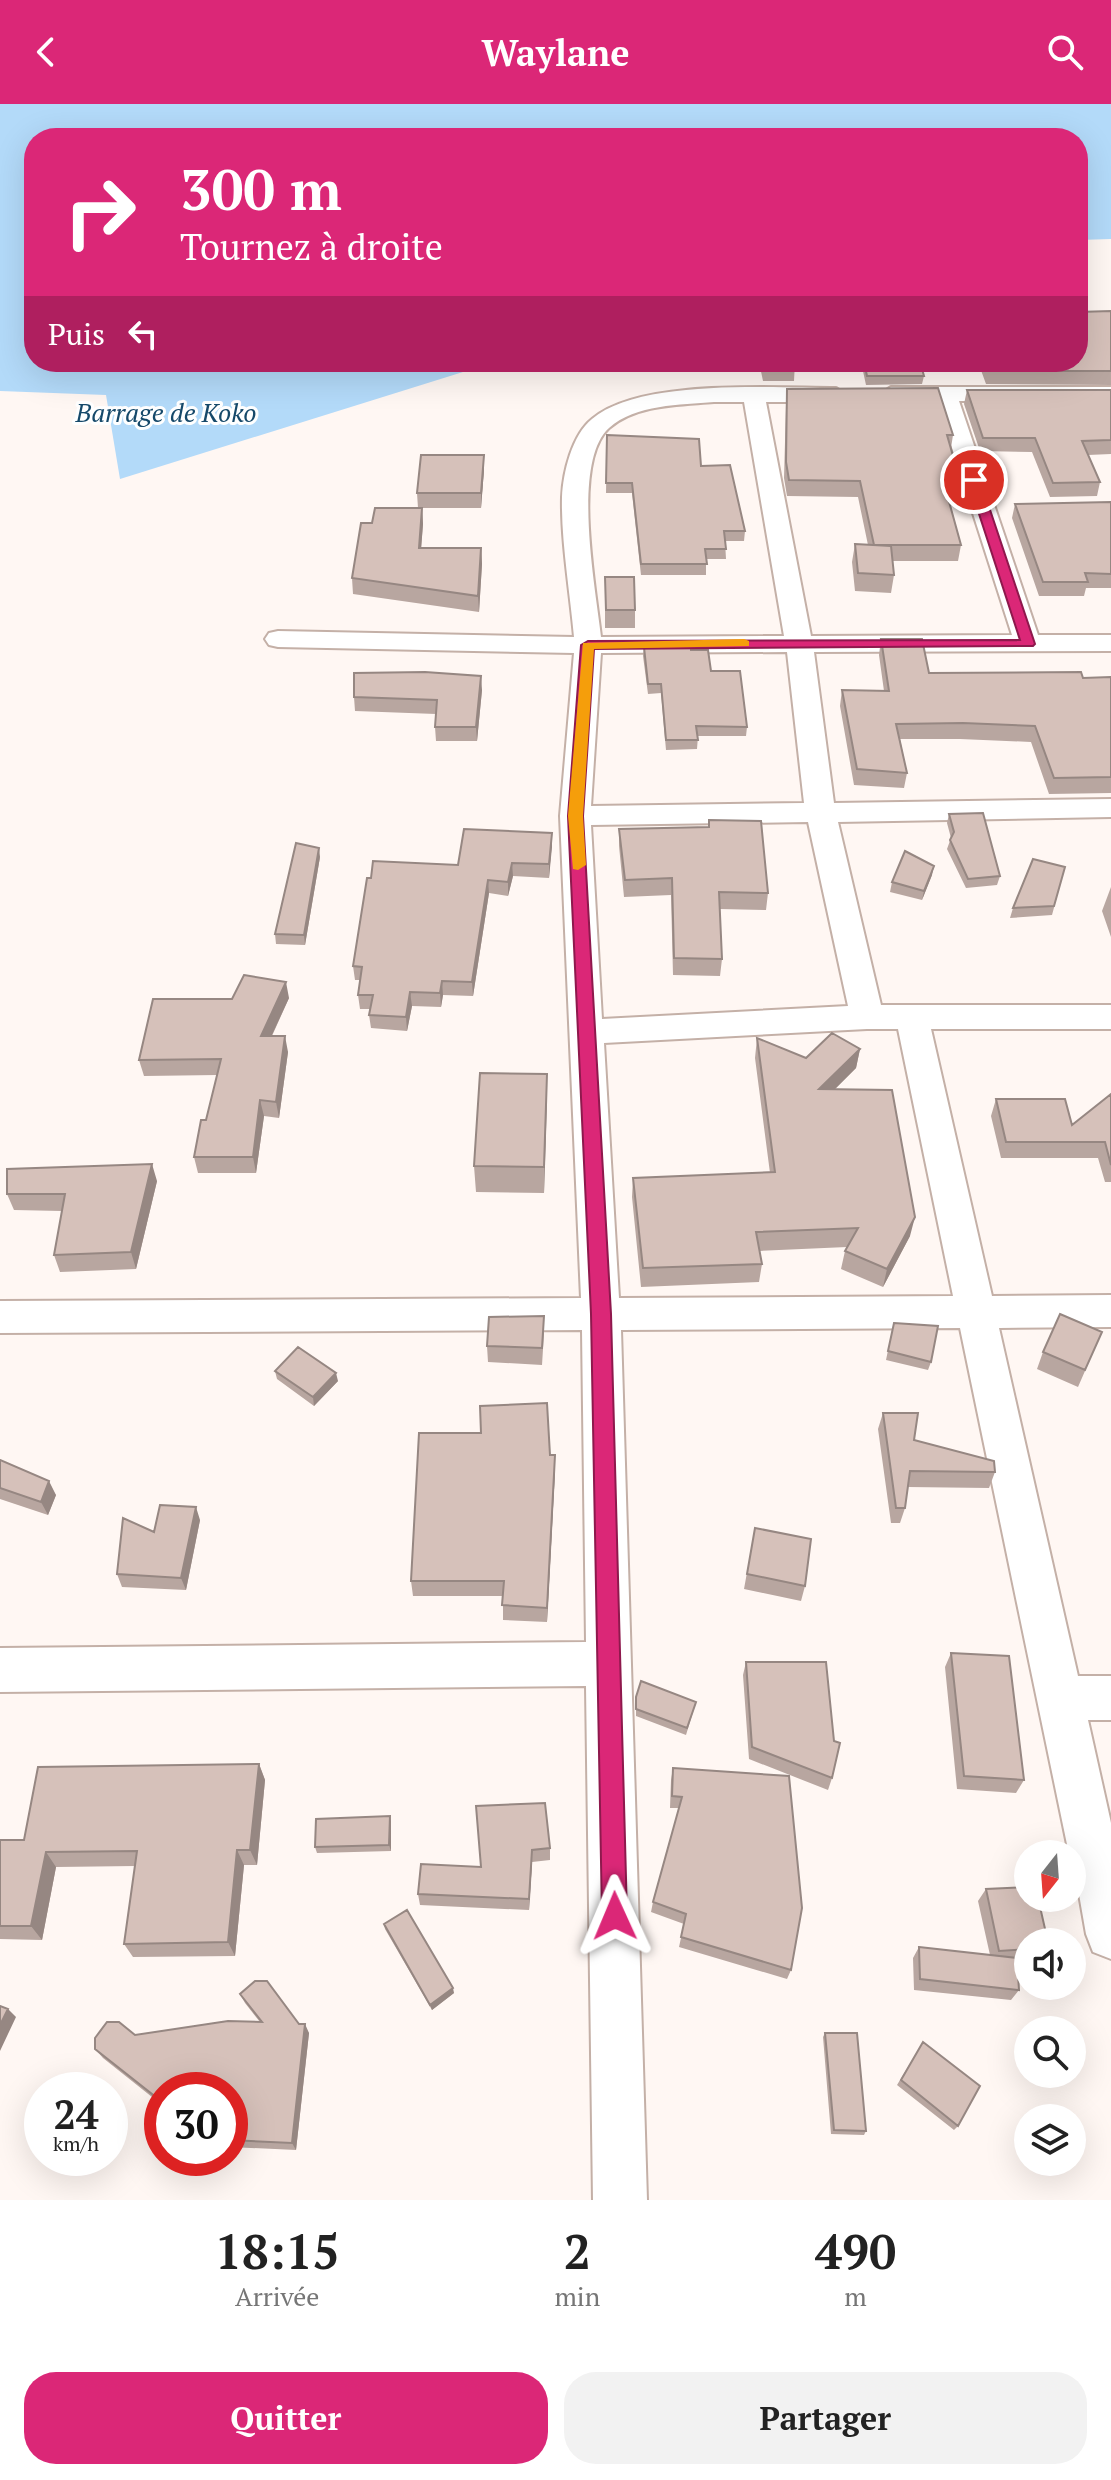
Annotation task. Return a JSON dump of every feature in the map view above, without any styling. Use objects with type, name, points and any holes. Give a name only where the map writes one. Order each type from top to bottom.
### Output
[{"type":"street","points":[[946,394],[1028,644]]},
{"type":"street","points":[[620,2200],[601,1314],[575,816],[588,645],[574,496],[583,450],[599,424],[628,408],[658,401],[714,395],[1111,394]]},
{"type":"street","points":[[754,395],[799,643],[820,810],[867,1017]]},
{"type":"street","points":[[983,508],[1015,507]]},
{"type":"street","points":[[278,639],[588,645],[1111,643]]},
{"type":"street","points":[[575,816],[1111,808]]},
{"type":"street","points":[[588,1032],[867,1017],[1111,1017]]},
{"type":"street","points":[[912,1017],[1111,1934]]},
{"type":"street","points":[[0,1317],[1111,1311]]},
{"type":"street","points":[[0,1670],[610,1664]]},
{"type":"street","points":[[1060,1698],[1111,1698]]},
{"type":"water","name":"Barrage de Koko","points":[[0,104],[1111,104],[1111,239],[1088,240],[1088,128],[24,128],[24,372],[463,372],[120,479],[106,395],[0,391]]},
{"type":"building","points":[[1111,311],[1111,371],[1088,371],[1088,312]]},
{"type":"building","points":[[866,372],[923,372],[924,376],[867,376]]},
{"type":"building","points":[[938,388],[953,435],[947,435],[962,487],[945,487],[961,545],[874,545],[860,481],[789,480],[786,462],[787,389]]},
{"type":"building","points":[[967,390],[1111,390],[1111,440],[1082,441],[1100,482],[1053,483],[1035,438],[983,438]]},
{"type":"building","points":[[607,435],[699,439],[701,466],[730,465],[745,531],[724,531],[726,549],[705,549],[707,564],[641,564],[632,483],[606,483]]},
{"type":"building","points":[[421,455],[484,455],[481,493],[417,493]]},
{"type":"building","points":[[1111,502],[1111,574],[1085,573],[1088,582],[1043,582],[1015,504]]},
{"type":"building","points":[[375,508],[422,508],[419,548],[481,548],[478,596],[352,578],[361,523],[372,523]]},
{"type":"building","points":[[855,544],[891,546],[894,575],[858,573]]},
{"type":"building","points":[[605,577],[634,577],[635,610],[606,610]]},
{"type":"building","points":[[881,639],[922,639],[929,673],[1081,672],[1083,678],[1111,677],[1111,777],[1054,778],[1035,726],[963,723],[896,724],[907,773],[857,769],[842,690],[889,691]]},
{"type":"building","points":[[691,646],[691,650],[708,650],[711,671],[740,671],[747,727],[696,726],[698,740],[666,740],[661,684],[648,684],[644,647]]},
{"type":"building","points":[[425,672],[481,676],[476,727],[435,727],[437,700],[354,697],[354,673]]},
{"type":"building","points":[[983,813],[1000,876],[968,879],[950,840],[954,832],[949,814]]},
{"type":"building","points":[[709,820],[761,821],[768,893],[719,892],[722,959],[674,958],[672,878],[625,880],[619,829],[709,827]]},
{"type":"building","points":[[464,829],[552,833],[549,864],[512,863],[508,882],[488,880],[472,982],[442,981],[440,993],[410,992],[406,1017],[369,1015],[373,995],[358,995],[362,967],[353,966],[367,878],[371,878],[373,861],[458,865]]},
{"type":"building","points":[[296,843],[319,848],[304,935],[275,934]]},
{"type":"building","points":[[905,851],[934,866],[924,891],[892,882]]},
{"type":"building","points":[[1033,859],[1065,867],[1054,906],[1013,908]]},
{"type":"building","points":[[244,975],[286,982],[261,1036],[285,1036],[276,1102],[260,1100],[253,1157],[194,1157],[201,1120],[206,1120],[221,1059],[139,1060],[153,999],[232,999]]},
{"type":"building","points":[[832,1033],[860,1049],[819,1089],[892,1090],[915,1217],[887,1269],[845,1251],[858,1228],[756,1232],[762,1264],[643,1268],[633,1178],[775,1172],[757,1038],[806,1058]]},
{"type":"building","points":[[480,1073],[547,1074],[544,1167],[474,1166]]},
{"type":"building","points":[[1111,1094],[1111,1165],[1105,1142],[1006,1142],[996,1099],[1065,1099],[1072,1125]]},
{"type":"building","points":[[152,1164],[131,1252],[54,1255],[65,1194],[7,1194],[7,1169]]},
{"type":"building","points":[[1060,1314],[1102,1332],[1085,1370],[1043,1352]]},
{"type":"building","points":[[544,1316],[542,1348],[487,1346],[489,1317]]},
{"type":"building","points":[[894,1323],[938,1326],[931,1362],[888,1351]]},
{"type":"building","points":[[298,1347],[336,1373],[313,1397],[275,1371]]},
{"type":"building","points":[[547,1403],[550,1455],[555,1455],[547,1608],[502,1605],[504,1581],[411,1581],[419,1433],[481,1433],[480,1406]]},
{"type":"building","points":[[883,1413],[918,1413],[914,1440],[994,1461],[995,1472],[910,1471],[905,1508],[896,1508]]},
{"type":"building","points":[[0,1460],[49,1481],[41,1502],[0,1488]]},
{"type":"building","points":[[160,1505],[196,1507],[181,1578],[117,1574],[123,1518],[154,1532]]},
{"type":"building","points":[[755,1528],[811,1539],[805,1586],[747,1574]]},
{"type":"building","points":[[951,1653],[1009,1656],[1024,1780],[964,1776]]},
{"type":"building","points":[[746,1662],[826,1662],[834,1741],[840,1743],[832,1778],[752,1747]]},
{"type":"building","points":[[641,1681],[696,1702],[687,1728],[636,1709]]},
{"type":"building","points":[[259,1764],[250,1850],[237,1850],[228,1942],[124,1944],[137,1851],[46,1852],[31,1926],[0,1926],[0,1840],[24,1840],[38,1767]]},
{"type":"building","points":[[673,1768],[789,1776],[802,1908],[791,1970],[681,1937],[686,1914],[653,1902],[682,1797],[672,1796]]},
{"type":"building","points":[[545,1803],[550,1848],[532,1850],[529,1899],[418,1894],[421,1864],[481,1867],[476,1806]]},
{"type":"building","points":[[390,1816],[389,1845],[315,1847],[316,1819]]},
{"type":"building","points":[[1014,1888],[1014,1912],[1041,1912],[1045,1928],[1014,1928],[1014,1950],[999,1951],[986,1889]]},
{"type":"building","points":[[407,1910],[453,1988],[430,2005],[384,1924]]},
{"type":"building","points":[[919,1947],[1014,1958],[1014,1989],[920,1979]]},
{"type":"building","points":[[255,1981],[267,1981],[299,2024],[305,2024],[292,2143],[248,2141],[248,2072],[144,2072],[144,2088],[128,2072],[95,2049],[95,2038],[107,2022],[119,2022],[135,2035],[228,2021],[262,2022],[240,1994]]},
{"type":"building","points":[[0,2006],[8,2009],[0,2025]]},
{"type":"building","points":[[825,2033],[857,2033],[866,2131],[834,2130]]},
{"type":"building","points":[[923,2042],[980,2086],[958,2126],[901,2080]]},
{"type":"slow traffic","points":[[578,865],[575,816],[588,645],[744,644]]},
{"type":"route","points":[[615,1916],[601,1314],[575,816],[588,645],[1028,644],[974,480]]}]
